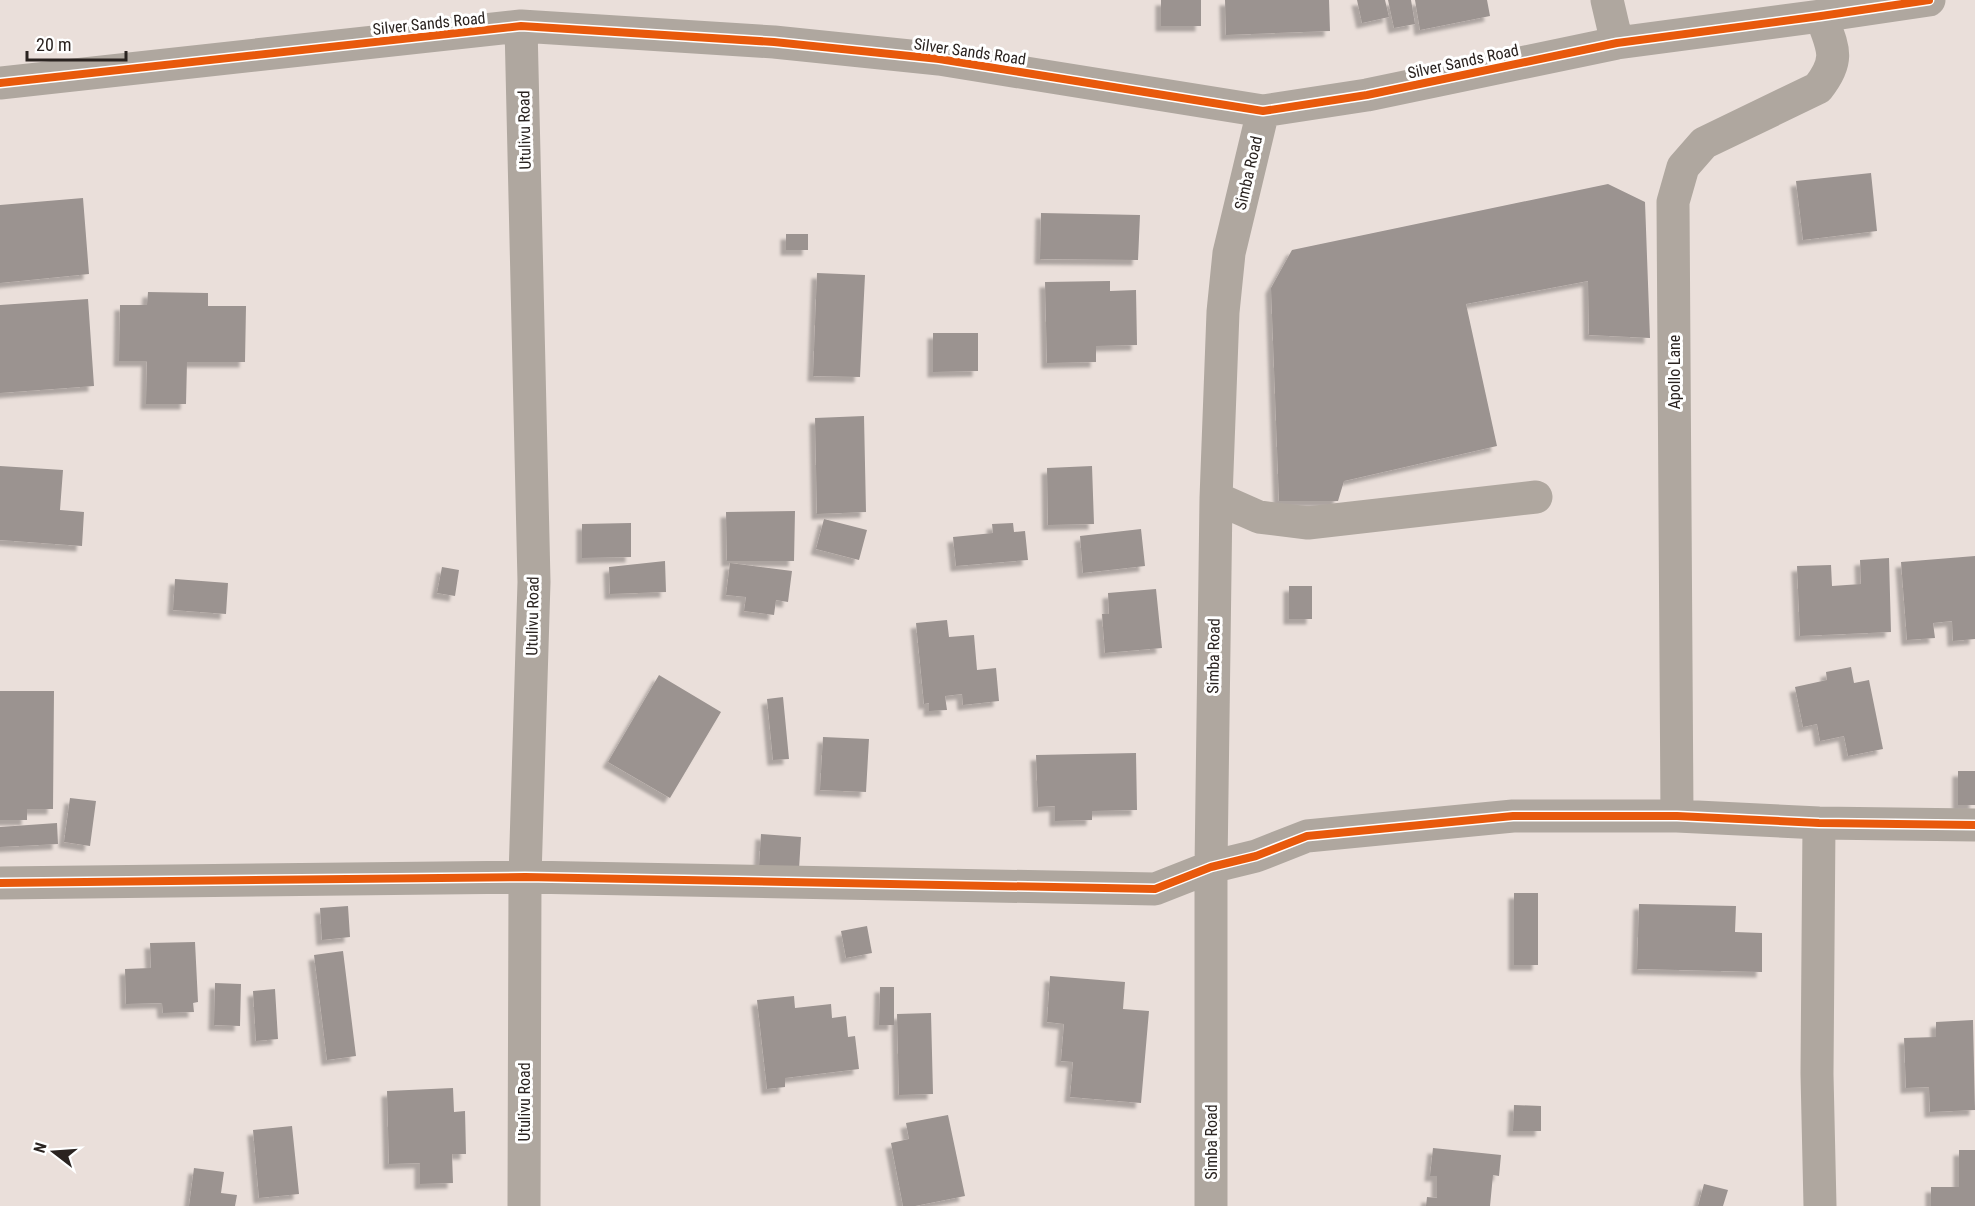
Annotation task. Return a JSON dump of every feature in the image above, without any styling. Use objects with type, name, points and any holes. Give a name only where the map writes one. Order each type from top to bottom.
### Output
[{"type":"street","points":[[1607,0],[1617,43]]},
{"type":"street","name":"Silver Sands Road","points":[[0,83],[521,26],[774,42],[939,59],[1263,111],[1367,94],[1617,43],[1929,0]]},
{"type":"street","name":"Apollo Lane","points":[[1677,816],[1673,202],[1683,167],[1704,144],[1818,88],[1830,73],[1833,49],[1821,16]]},
{"type":"street","name":"Utulivu Road","points":[[521,26],[534,582],[525,877],[524,1206]]},
{"type":"street","name":"Simba Road","points":[[1210,1206],[1211,867],[1216,498],[1223,312],[1229,253],[1263,111]]},
{"type":"street","points":[[1216,498],[1259,517],[1308,523],[1536,497]]},
{"type":"street","points":[[0,883],[525,877],[1155,889],[1211,867],[1256,856],[1307,836],[1513,816],[1677,816],[1819,823],[1975,825]]},
{"type":"street","points":[[1819,823],[1817,1074],[1820,1206]]},
{"type":"building","points":[[1161,0],[1201,0],[1201,26],[1161,26]]},
{"type":"building","points":[[1225,0],[1329,0],[1330,31],[1226,35]]},
{"type":"building","points":[[1357,0],[1385,0],[1389,17],[1362,23]]},
{"type":"building","points":[[1388,0],[1411,0],[1415,24],[1394,28]]},
{"type":"building","points":[[1415,0],[1487,0],[1490,16],[1420,30]]},
{"type":"building","points":[[1871,173],[1877,231],[1803,240],[1796,181]]},
{"type":"building","points":[[1608,184],[1645,202],[1650,338],[1589,335],[1588,281],[1466,304],[1497,446],[1344,481],[1338,501],[1279,501],[1271,288],[1292,250]]},
{"type":"building","points":[[83,198],[89,274],[0,283],[0,205]]},
{"type":"building","points":[[1041,213],[1140,215],[1138,260],[1040,259]]},
{"type":"building","points":[[786,234],[808,234],[808,250],[786,250]]},
{"type":"building","points":[[817,273],[865,275],[860,377],[813,376]]},
{"type":"building","points":[[1110,281],[1110,291],[1136,290],[1137,345],[1096,346],[1096,362],[1047,363],[1045,282]]},
{"type":"building","points":[[148,292],[208,293],[208,306],[246,306],[245,362],[187,362],[186,404],[146,404],[147,361],[119,361],[120,305],[147,305]]},
{"type":"building","points":[[88,299],[94,386],[0,393],[0,305]]},
{"type":"building","points":[[933,333],[978,333],[978,371],[933,372]]},
{"type":"building","points":[[864,416],[866,512],[817,514],[815,418]]},
{"type":"building","points":[[0,466],[63,470],[60,510],[84,512],[82,546],[0,540]]},
{"type":"building","points":[[1092,466],[1094,524],[1048,525],[1047,468]]},
{"type":"building","points":[[795,511],[794,561],[727,561],[726,512]]},
{"type":"building","points":[[824,519],[867,530],[859,560],[816,549]]},
{"type":"building","points":[[631,523],[631,557],[582,558],[582,524]]},
{"type":"building","points":[[1013,523],[1014,532],[1025,531],[1028,560],[956,566],[953,537],[993,533],[992,524]]},
{"type":"building","points":[[1141,529],[1145,566],[1083,573],[1080,536]]},
{"type":"building","points":[[1975,556],[1975,639],[1953,641],[1952,621],[1933,623],[1935,638],[1907,640],[1901,562]]},
{"type":"building","points":[[1889,558],[1891,632],[1800,636],[1797,566],[1831,565],[1832,586],[1861,584],[1860,560]]},
{"type":"building","points":[[665,561],[666,592],[610,594],[609,567]]},
{"type":"building","points":[[730,563],[792,571],[788,602],[776,600],[774,615],[744,611],[746,597],[726,595]]},
{"type":"building","points":[[442,567],[459,570],[455,596],[437,593]]},
{"type":"building","points":[[175,579],[228,583],[226,614],[173,610]]},
{"type":"building","points":[[1289,586],[1312,586],[1312,619],[1289,619]]},
{"type":"building","points":[[1156,589],[1162,648],[1105,653],[1102,614],[1109,614],[1108,593]]},
{"type":"building","points":[[947,620],[949,637],[974,635],[977,670],[996,668],[999,701],[963,705],[962,694],[945,696],[947,710],[929,711],[929,703],[924,704],[916,623]]},
{"type":"building","points":[[1851,667],[1854,683],[1869,680],[1883,749],[1848,756],[1844,736],[1820,741],[1817,724],[1803,727],[1795,687],[1827,680],[1826,672]]},
{"type":"building","points":[[659,675],[721,712],[670,798],[608,762]]},
{"type":"building","points":[[0,691],[54,691],[53,809],[27,809],[27,820],[0,820]]},
{"type":"building","points":[[783,697],[789,759],[773,760],[767,699]]},
{"type":"building","points":[[823,737],[869,739],[866,792],[820,790]]},
{"type":"building","points":[[1136,753],[1137,810],[1092,811],[1092,820],[1055,821],[1055,806],[1038,807],[1036,755]]},
{"type":"building","points":[[1958,771],[1975,771],[1975,805],[1958,805]]},
{"type":"building","points":[[70,798],[96,801],[90,846],[64,842]]},
{"type":"building","points":[[57,823],[58,844],[0,847],[0,827]]},
{"type":"building","points":[[761,834],[801,837],[799,869],[759,867]]},
{"type":"building","points":[[1514,893],[1538,893],[1538,965],[1514,965]]},
{"type":"building","points":[[1639,904],[1736,906],[1735,932],[1762,933],[1762,972],[1637,969]]},
{"type":"building","points":[[348,906],[350,937],[322,940],[320,908]]},
{"type":"building","points":[[867,926],[872,953],[846,958],[841,931]]},
{"type":"building","points":[[195,942],[198,1002],[193,1003],[194,1012],[163,1013],[162,1003],[126,1004],[125,969],[151,968],[150,943]]},
{"type":"building","points":[[343,951],[356,1056],[327,1060],[314,955]]},
{"type":"building","points":[[1050,976],[1125,982],[1123,1009],[1149,1011],[1141,1103],[1070,1097],[1073,1062],[1061,1061],[1064,1024],[1047,1022]]},
{"type":"building","points":[[215,983],[241,984],[240,1026],[214,1025]]},
{"type":"building","points":[[880,987],[894,987],[894,1025],[879,1025]]},
{"type":"building","points":[[275,989],[278,1039],[256,1041],[253,991]]},
{"type":"building","points":[[794,996],[795,1008],[831,1004],[832,1018],[846,1016],[848,1037],[855,1036],[859,1069],[785,1078],[785,1087],[767,1089],[757,1000]]},
{"type":"building","points":[[931,1013],[933,1094],[899,1095],[897,1014]]},
{"type":"building","points":[[1973,1020],[1975,1110],[1930,1112],[1929,1087],[1906,1088],[1904,1038],[1936,1037],[1936,1022]]},
{"type":"building","points":[[453,1088],[454,1112],[465,1111],[466,1154],[452,1154],[453,1183],[420,1184],[420,1163],[389,1164],[387,1091]]},
{"type":"building","points":[[1514,1105],[1541,1106],[1541,1131],[1513,1131]]},
{"type":"building","points":[[948,1115],[965,1196],[915,1206],[903,1206],[891,1143],[909,1139],[906,1123]]},
{"type":"building","points":[[292,1126],[299,1194],[259,1198],[253,1130]]},
{"type":"building","points":[[1433,1148],[1501,1155],[1499,1176],[1493,1175],[1490,1206],[1426,1206],[1427,1197],[1437,1198],[1437,1176],[1430,1176]]},
{"type":"building","points":[[1959,1150],[1975,1150],[1975,1206],[1931,1206],[1931,1187],[1959,1187]]},
{"type":"building","points":[[194,1168],[224,1172],[221,1193],[237,1195],[235,1206],[189,1206]]},
{"type":"building","points":[[1704,1184],[1728,1190],[1723,1206],[1698,1206]]},
{"type":"cycle path","points":[[0,83],[521,26],[774,42],[939,59],[1263,111],[1367,95],[1617,43],[1929,0]]},
{"type":"cycle path","points":[[0,883],[525,877],[1155,889],[1211,867],[1256,856],[1307,836],[1513,816],[1677,816],[1819,823],[1975,825]]}]
